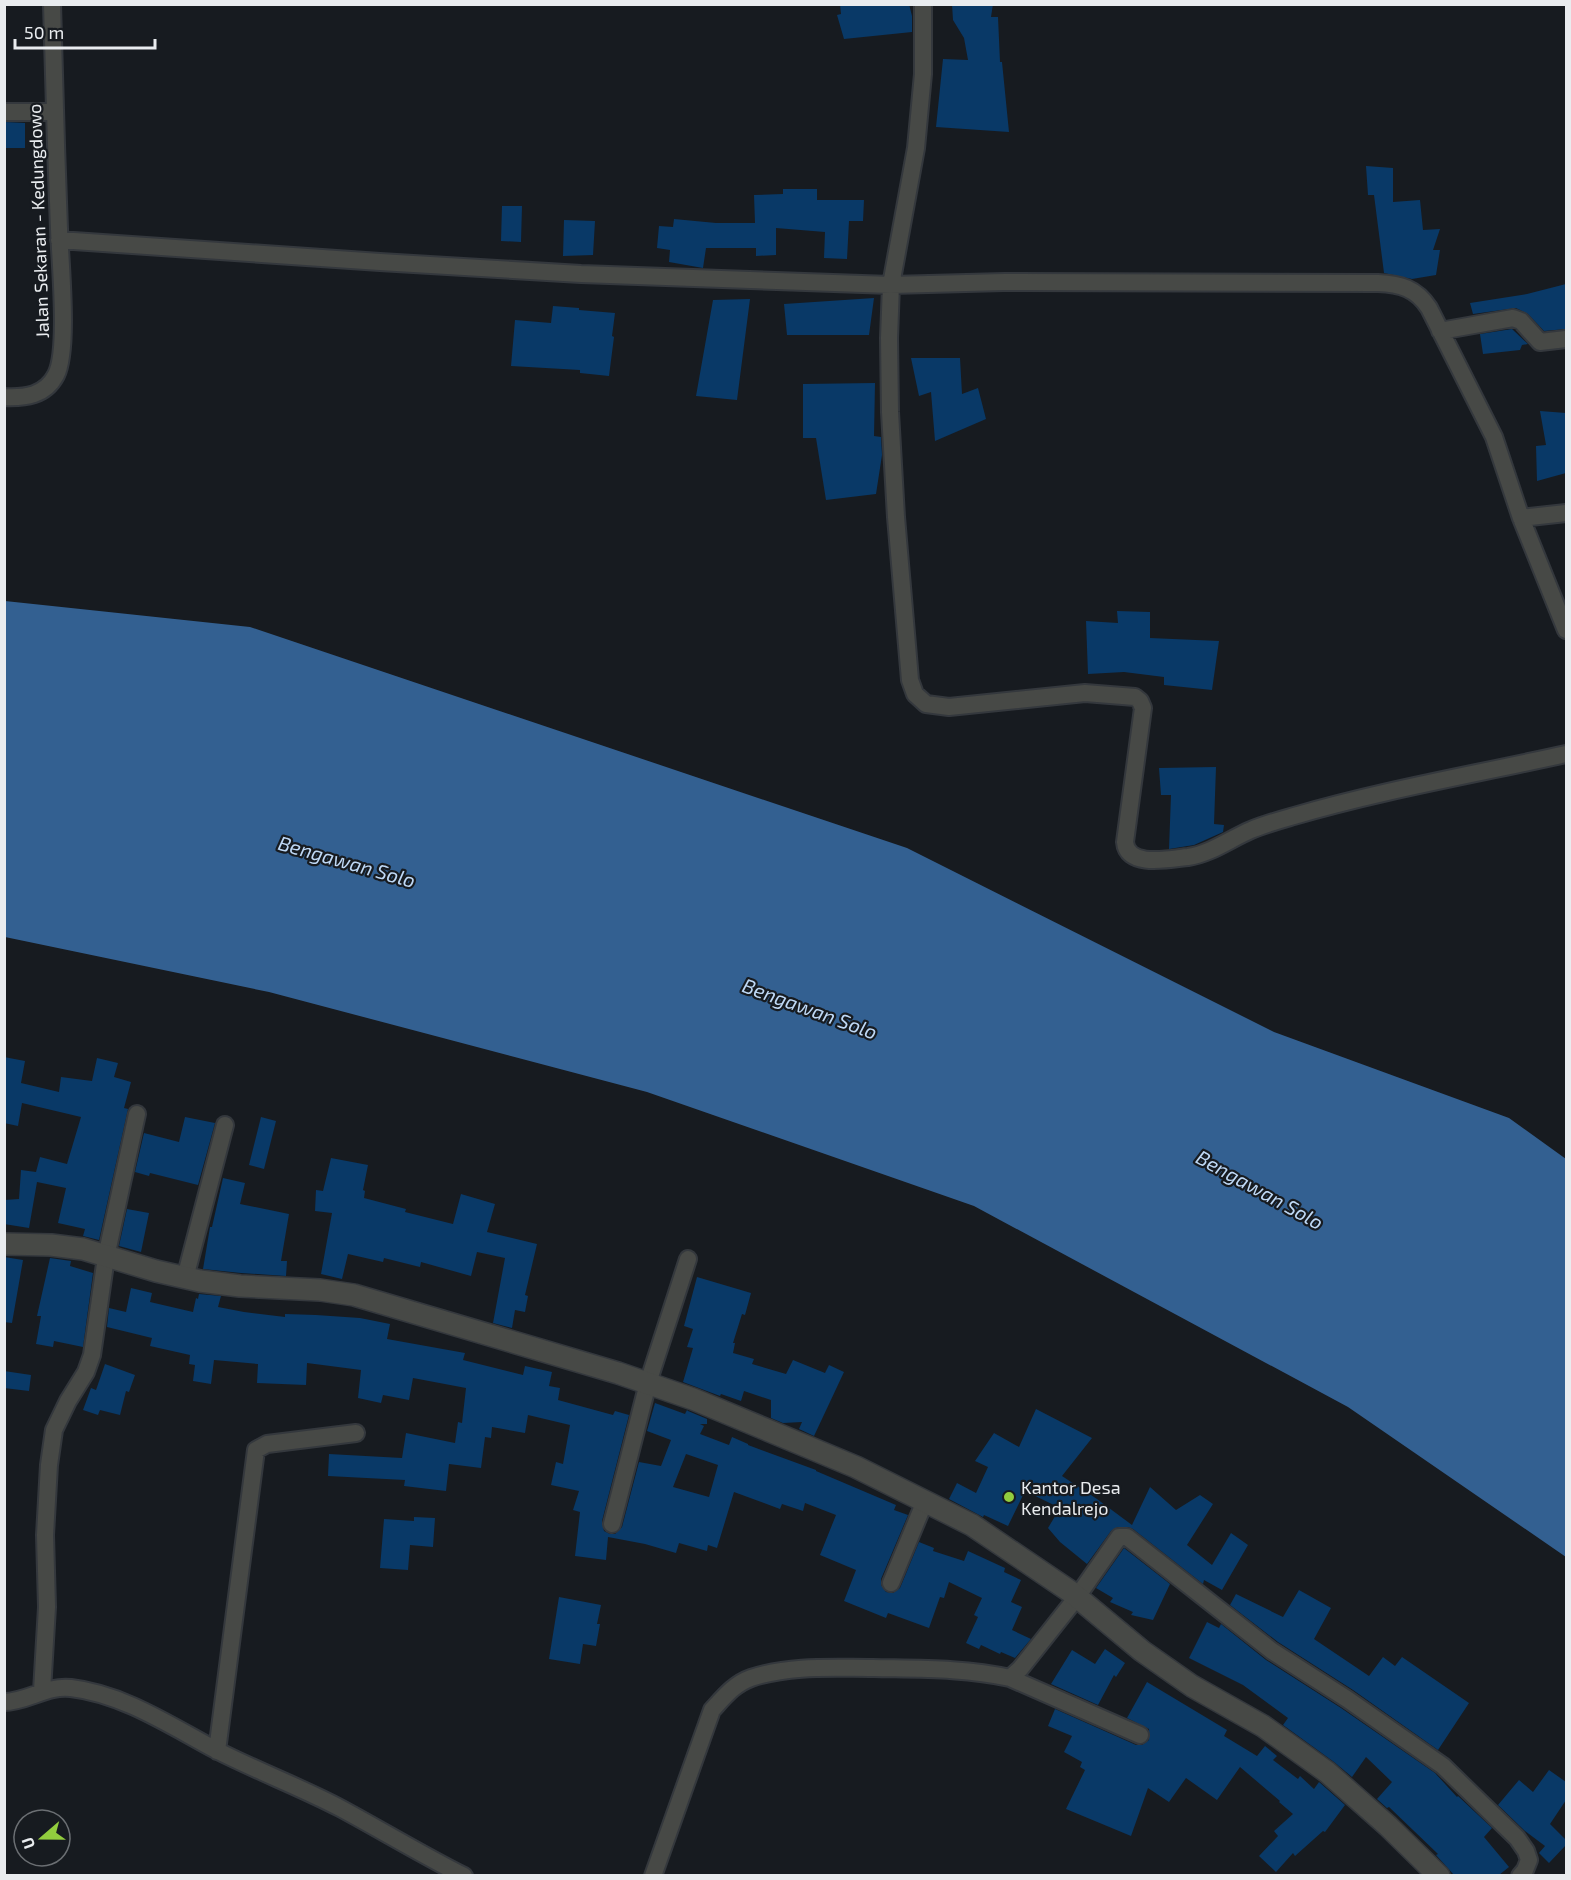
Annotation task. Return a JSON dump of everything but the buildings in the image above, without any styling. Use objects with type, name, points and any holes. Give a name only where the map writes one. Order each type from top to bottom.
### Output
[{"type":"street","name":"Jalan Sekaran - Kedungdowo","points":[[4,397],[26,397],[37,394],[47,387],[57,373],[61,357],[63,322],[52,4]]},
{"type":"street","points":[[923,4],[923,74],[916,148],[891,285],[888,338],[896,517],[910,680],[915,694],[926,704],[949,707],[1085,693],[1135,697],[1143,708],[1125,842],[1132,856],[1141,860],[1190,857],[1222,845],[1261,826],[1329,806],[1566,754]]},
{"type":"street","points":[[6,112],[54,112]]},
{"type":"street","points":[[59,240],[581,274],[891,285],[1004,282],[1386,283],[1405,286],[1420,296],[1494,437],[1521,518],[1566,630]]},
{"type":"street","points":[[1440,331],[1514,318],[1521,321],[1540,342],[1566,339]]},
{"type":"street","points":[[1521,518],[1566,513]]},
{"type":"street","points":[[42,1691],[47,1607],[45,1535],[49,1465],[54,1430],[86,1372],[92,1355],[106,1257],[137,1114]]},
{"type":"street","points":[[185,1278],[225,1125]]},
{"type":"street","points":[[4,1244],[51,1245],[83,1250],[185,1278],[240,1286],[320,1290],[354,1295],[648,1383],[693,1399],[856,1467],[972,1525],[1077,1597],[1142,1651],[1192,1686],[1263,1726],[1327,1772],[1439,1875]]},
{"type":"street","points":[[612,1524],[648,1383],[688,1259]]},
{"type":"street","points":[[217,1751],[256,1450],[267,1444],[356,1433]]},
{"type":"street","points":[[891,1583],[925,1501]]},
{"type":"street","points":[[1010,1678],[1020,1669],[1077,1597],[1119,1537],[1127,1537],[1272,1651],[1347,1699],[1443,1766],[1517,1838],[1529,1860],[1520,1875]]},
{"type":"street","points":[[653,1875],[712,1710],[730,1690],[748,1679],[778,1671],[808,1668],[941,1669],[982,1672],[1010,1678],[1140,1735]]},
{"type":"street","points":[[4,1702],[22,1699],[42,1691],[67,1688],[88,1690],[153,1715],[217,1751],[338,1807],[464,1875]]},
{"type":"water","name":"Bengawan Solo","points":[[5,601],[250,627],[907,848],[1274,1032],[1509,1118],[1566,1159],[1566,1557],[1348,1407],[974,1206],[647,1092],[269,992],[5,937]]},
{"type":"place","name":"Kantor Desa Kendalrejo","points":[[1009,1497]]}]
